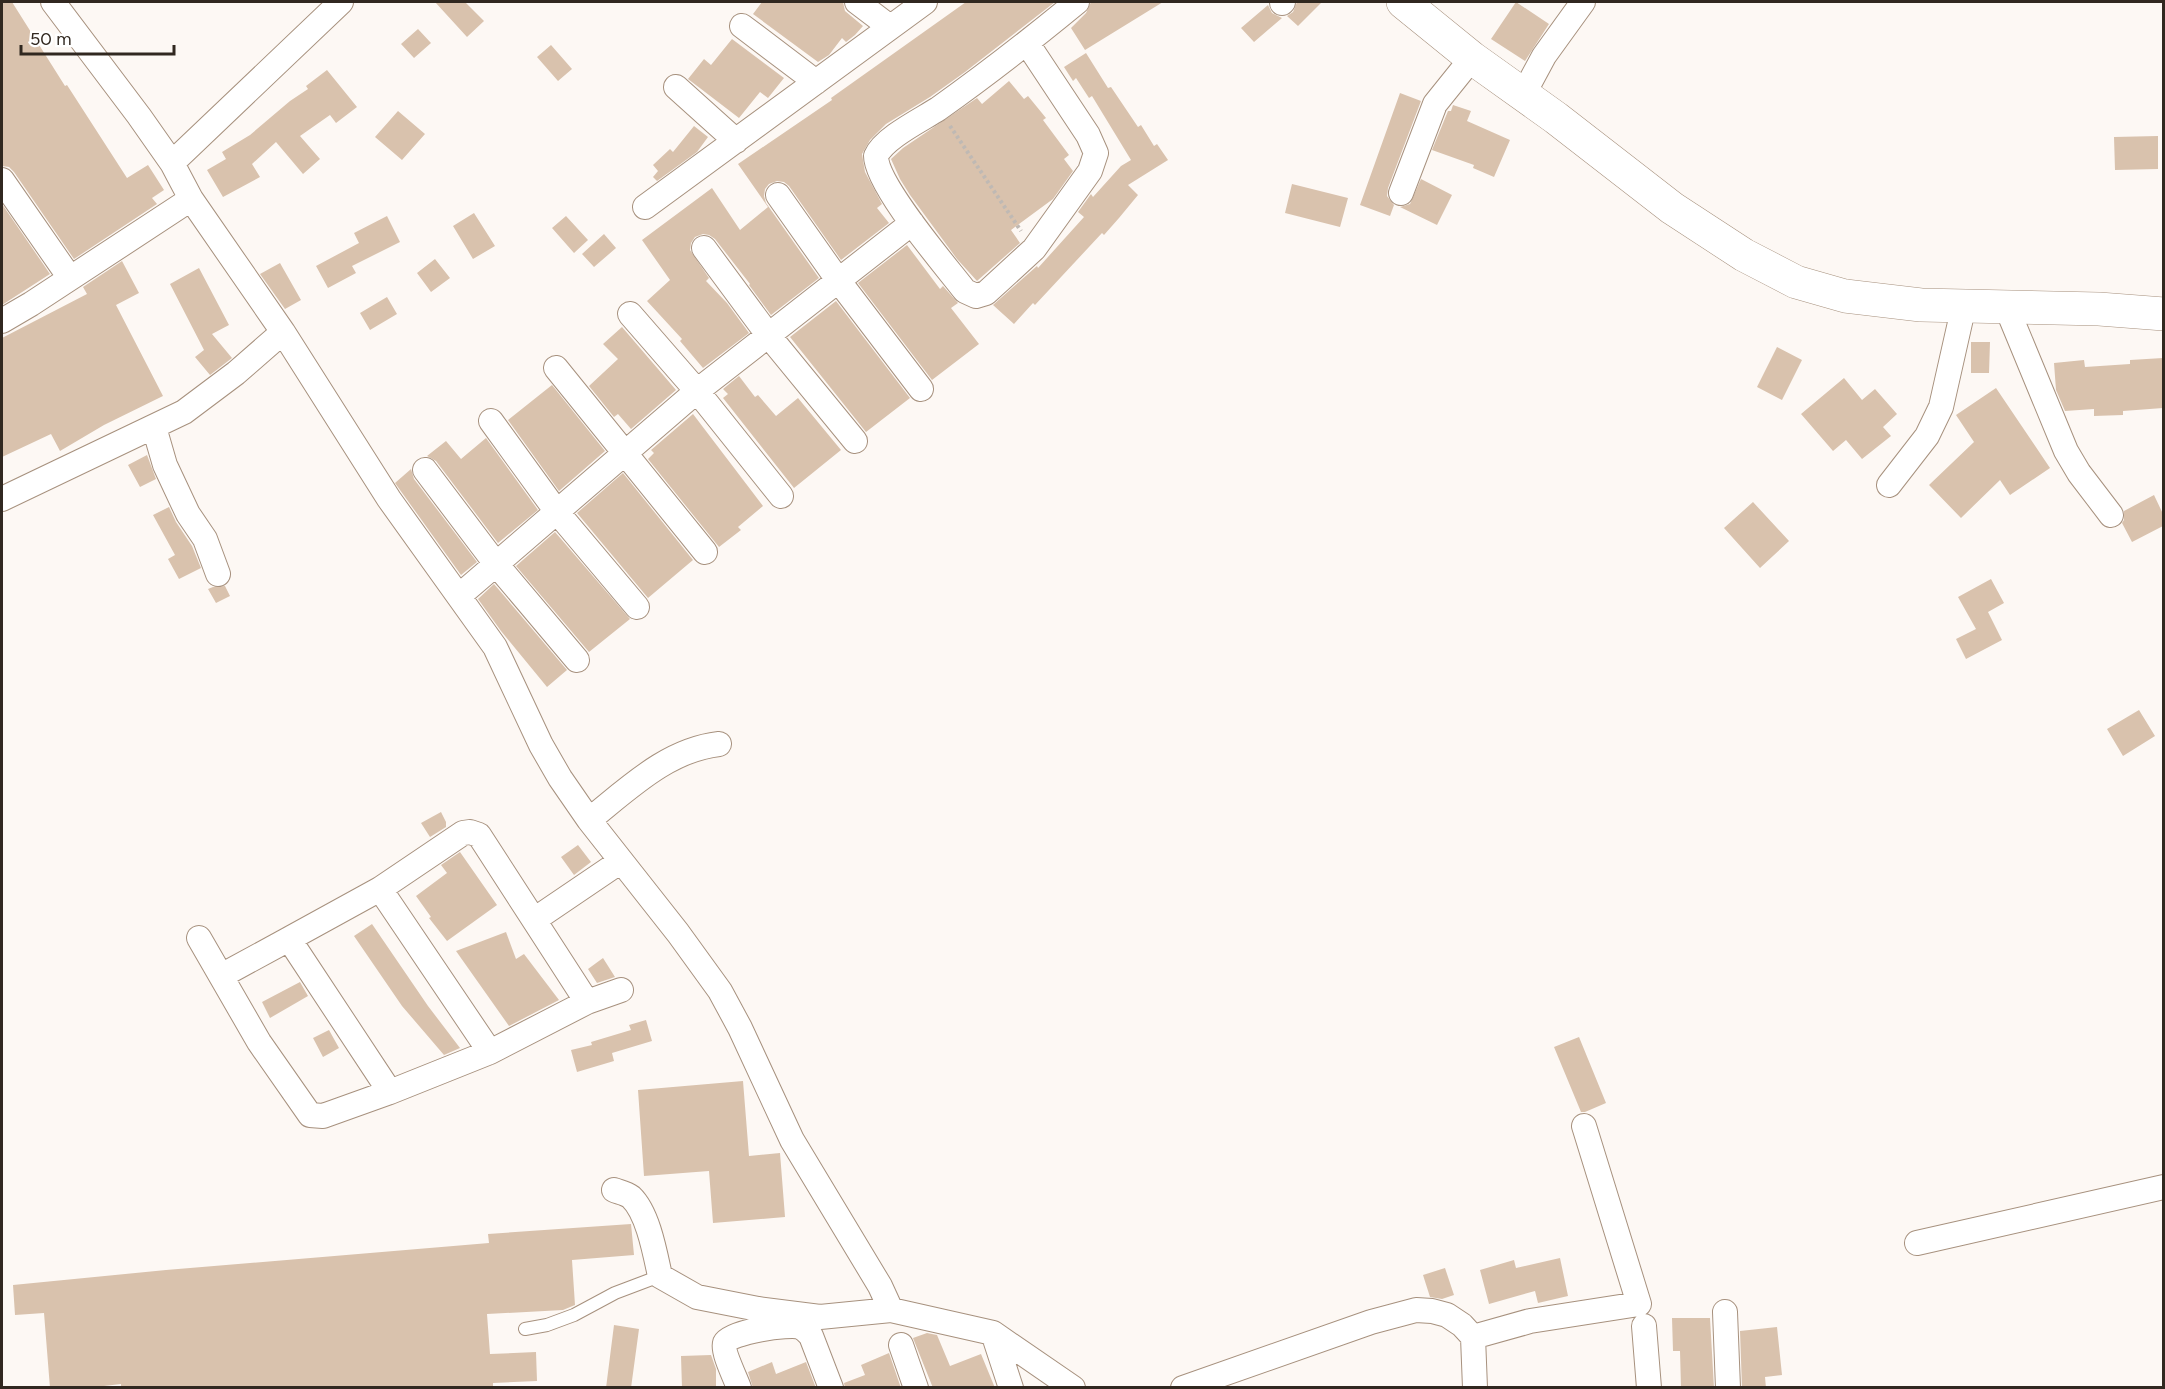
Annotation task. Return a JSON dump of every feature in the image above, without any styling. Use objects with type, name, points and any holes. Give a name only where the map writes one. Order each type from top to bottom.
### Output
[{"type":"street","points":[[53,2],[106,70],[172,163],[191,199],[283,332],[389,499],[495,647],[541,745],[589,820],[678,933],[720,991],[740,1028],[792,1140],[880,1286],[891,1310]]},
{"type":"street","points":[[172,163],[341,2]]},
{"type":"street","points":[[857,2],[890,27]]},
{"type":"street","points":[[645,207],[925,2]]},
{"type":"street","points":[[1027,43],[1088,135],[1096,153],[1090,171],[1034,249],[986,293],[976,296],[965,291],[912,223],[879,173],[876,156],[884,144],[1027,43],[1077,2]]},
{"type":"street","points":[[1403,2],[1472,58],[1672,208],[1744,255],[1796,282],[1845,296],[1921,305],[2099,309],[2163,314]]},
{"type":"street","points":[[1523,95],[1544,56],[1583,2]]},
{"type":"street","points":[[742,26],[816,82]]},
{"type":"street","points":[[1401,193],[1435,104],[1472,58]]},
{"type":"street","points":[[676,87],[736,141]]},
{"type":"street","points":[[2,180],[70,278]]},
{"type":"street","points":[[778,195],[838,280],[921,389]]},
{"type":"street","points":[[2,321],[191,199]]},
{"type":"street","points":[[459,596],[697,391],[912,223]]},
{"type":"street","points":[[704,248],[769,336],[855,441]]},
{"type":"street","points":[[1889,484],[1927,436],[1941,407],[1964,305]]},
{"type":"street","points":[[2007,306],[2066,451],[2079,473],[2111,515]]},
{"type":"street","points":[[630,314],[697,391],[781,496]]},
{"type":"street","points":[[2,499],[184,411],[236,373],[283,332]]},
{"type":"street","points":[[556,368],[705,552]]},
{"type":"street","points":[[491,421],[557,512],[637,607]]},
{"type":"street","points":[[154,427],[165,465],[188,514],[206,539],[218,574]]},
{"type":"street","points":[[425,470],[496,564],[577,660]]},
{"type":"street","points":[[589,820],[650,771],[700,746],[719,744]]},
{"type":"street","points":[[221,976],[380,889],[463,833],[470,832],[479,835],[587,1002]]},
{"type":"street","points":[[534,920],[621,861]]},
{"type":"street","points":[[380,889],[490,1052]]},
{"type":"street","points":[[199,938],[259,1042],[310,1115],[323,1116],[490,1052],[587,1002],[621,990]]},
{"type":"street","points":[[289,939],[390,1092]]},
{"type":"street","points":[[1473,1337],[1530,1321],[1639,1304],[1584,1126]]},
{"type":"street","points":[[1917,1243],[2163,1187]]},
{"type":"street","points":[[614,1190],[629,1195],[638,1205],[645,1221],[660,1276],[698,1297],[758,1309],[820,1317],[891,1310],[993,1333],[1073,1388]]},
{"type":"street","points":[[1183,1388],[1371,1322],[1416,1310],[1447,1315],[1462,1324],[1473,1337],[1475,1388]]},
{"type":"street","points":[[1725,1312],[1728,1388]]},
{"type":"street","points":[[739,1388],[726,1354],[725,1347],[728,1340],[737,1334],[791,1326],[806,1330],[811,1336],[831,1388]]},
{"type":"street","points":[[1644,1326],[1649,1388]]},
{"type":"street","points":[[993,1333],[1011,1388]]},
{"type":"street","points":[[901,1345],[916,1388]]},
{"type":"lane","points":[[525,1329],[547,1325],[574,1315],[615,1293],[660,1276]]},
{"type":"path","points":[[938,108],[1034,249]]},
{"type":"building","points":[[2,2],[12,2],[127,178],[148,165],[164,190],[152,198],[157,204],[74,259],[14,172],[9,167],[2,166]]},
{"type":"building","points":[[435,2],[465,2],[484,21],[467,37]]},
{"type":"building","points":[[762,2],[843,2],[845,11],[863,26],[846,42],[842,38],[829,55],[818,62],[753,14]]},
{"type":"building","points":[[966,2],[1055,2],[965,72],[886,124],[870,140],[862,154],[865,172],[882,204],[877,208],[889,223],[841,260],[789,186],[777,181],[769,184],[765,189],[766,203],[819,278],[771,315],[715,239],[703,234],[695,237],[690,250],[709,278],[706,281],[727,303],[749,333],[703,368],[680,341],[682,339],[647,301],[670,280],[642,240],[712,188],[740,230],[768,207],[738,164],[832,100],[831,98]]},
{"type":"building","points":[[1091,2],[1163,2],[1085,50],[1071,28],[1086,13]]},
{"type":"building","points":[[1297,2],[1322,2],[1298,26],[1287,16],[1293,12]]},
{"type":"building","points":[[1516,2],[1549,24],[1525,61],[1491,39]]},
{"type":"building","points":[[1268,5],[1272,13],[1282,18],[1254,42],[1241,28]]},
{"type":"building","points":[[418,29],[431,43],[414,58],[401,44]]},
{"type":"building","points":[[732,39],[784,78],[768,98],[760,92],[739,118],[688,79],[704,59],[711,65]]},
{"type":"building","points":[[551,45],[572,69],[558,81],[537,57]]},
{"type":"building","points":[[1086,53],[1108,88],[1111,87],[1138,127],[1141,125],[1154,146],[1157,144],[1168,160],[1128,185],[1138,195],[1104,235],[1102,233],[1035,305],[1033,303],[1014,324],[993,305],[1037,266],[1038,268],[1084,217],[1078,212],[1091,194],[1093,197],[1121,166],[1131,160],[1092,96],[1089,98],[1076,78],[1073,81],[1064,67]]},
{"type":"building","points":[[327,70],[357,107],[336,123],[330,115],[300,136],[320,159],[303,174],[276,142],[252,164],[260,177],[223,197],[207,170],[226,159],[222,152],[250,135],[308,89],[306,86]]},
{"type":"building","points":[[1009,81],[1024,99],[1028,96],[1046,118],[1043,120],[1069,155],[1064,159],[1073,171],[1053,199],[1011,230],[1020,243],[977,281],[957,259],[910,195],[891,159],[903,148],[977,98],[982,104]]},
{"type":"building","points":[[1400,93],[1421,101],[1388,188],[1387,196],[1394,205],[1390,216],[1360,205]]},
{"type":"building","points":[[1453,105],[1471,111],[1467,121],[1510,140],[1494,177],[1473,168],[1474,165],[1432,150],[1448,111],[1451,111]]},
{"type":"building","points":[[398,111],[425,134],[402,160],[375,137]]},
{"type":"building","points":[[694,126],[708,137],[697,152],[657,181],[653,177],[658,171],[653,165],[670,149],[673,152]]},
{"type":"building","points":[[2158,136],[2158,169],[2115,170],[2114,137]]},
{"type":"building","points":[[1421,179],[1452,195],[1437,225],[1400,207],[1410,204]]},
{"type":"building","points":[[1292,184],[1348,198],[1340,227],[1285,213]]},
{"type":"building","points":[[2,204],[50,274],[2,305]]},
{"type":"building","points":[[474,213],[495,246],[473,259],[453,226]]},
{"type":"building","points":[[387,216],[400,242],[352,266],[356,273],[328,288],[316,266],[359,243],[354,233]]},
{"type":"building","points":[[566,216],[588,240],[574,253],[552,228]]},
{"type":"building","points":[[604,234],[616,248],[594,267],[582,254]]},
{"type":"building","points":[[907,245],[940,289],[943,286],[958,303],[951,308],[979,344],[932,380],[858,283]]},
{"type":"building","points":[[435,259],[450,278],[431,292],[417,273]]},
{"type":"building","points":[[122,261],[139,293],[116,305],[163,396],[104,425],[60,451],[51,434],[2,457],[2,338],[87,294],[83,287]]},
{"type":"building","points":[[280,263],[301,300],[285,309],[260,274]]},
{"type":"building","points":[[199,268],[229,325],[212,334],[232,358],[210,375],[195,357],[204,350],[170,284]]},
{"type":"building","points":[[387,297],[397,314],[370,330],[360,313]]},
{"type":"building","points":[[836,301],[910,398],[866,432],[790,337]]},
{"type":"building","points":[[622,327],[676,390],[631,429],[618,414],[614,417],[589,386],[618,359],[603,344]]},
{"type":"building","points":[[1971,342],[1990,342],[1989,373],[1971,373]]},
{"type":"building","points":[[1777,347],[1802,360],[1782,400],[1757,387]]},
{"type":"building","points":[[2163,358],[2163,408],[2123,411],[2123,415],[2094,416],[2094,409],[2065,411],[2056,390],[2054,363],[2084,360],[2085,367],[2130,364],[2130,360]]},
{"type":"building","points":[[739,376],[755,397],[758,395],[776,416],[798,398],[841,450],[794,488],[723,398],[728,394],[723,389]]},
{"type":"building","points":[[1844,378],[1862,400],[1875,389],[1897,414],[1883,427],[1891,436],[1862,459],[1846,440],[1833,451],[1801,414]]},
{"type":"building","points":[[552,385],[605,451],[559,491],[508,420]]},
{"type":"building","points":[[1996,388],[2050,468],[2010,495],[2000,480],[1961,518],[1929,485],[1974,442],[1956,415]]},
{"type":"building","points":[[693,414],[763,506],[738,527],[741,530],[719,547],[648,459],[654,453],[651,450]]},
{"type":"building","points":[[486,438],[538,510],[498,543],[436,461],[427,456],[446,441],[461,459]]},
{"type":"building","points":[[147,455],[156,479],[140,487],[128,465]]},
{"type":"building","points":[[411,469],[414,479],[477,562],[461,575],[395,483]]},
{"type":"building","points":[[623,473],[693,560],[648,598],[577,513]]},
{"type":"building","points":[[2154,495],[2163,514],[2163,526],[2132,542],[2122,523],[2124,511]]},
{"type":"building","points":[[1753,502],[1789,541],[1760,568],[1724,528]]},
{"type":"building","points":[[169,507],[192,546],[201,568],[179,579],[168,559],[175,555],[153,515]]},
{"type":"building","points":[[555,532],[630,619],[589,652],[516,566]]},
{"type":"building","points":[[1991,579],[2004,603],[1988,612],[2002,640],[1966,659],[1956,639],[1976,629],[1958,597]]},
{"type":"building","points":[[494,584],[567,670],[547,687],[478,599]]},
{"type":"building","points":[[225,586],[230,596],[216,603],[208,589]]},
{"type":"building","points":[[2139,710],[2155,736],[2123,756],[2107,729]]},
{"type":"building","points":[[441,812],[446,827],[430,837],[421,823]]},
{"type":"building","points":[[578,845],[591,862],[574,875],[561,857]]},
{"type":"building","points":[[460,852],[497,905],[447,941],[416,896],[447,873],[441,865]]},
{"type":"building","points":[[372,924],[460,1048],[444,1055],[402,1006],[354,936]]},
{"type":"building","points":[[506,932],[516,959],[524,954],[559,1000],[509,1026],[456,951]]},
{"type":"building","points":[[603,958],[615,977],[597,983],[588,969]]},
{"type":"building","points":[[300,982],[308,996],[270,1018],[262,1002]]},
{"type":"building","points":[[646,1020],[652,1041],[612,1053],[614,1061],[577,1072],[571,1050],[592,1045],[591,1042],[631,1030],[629,1025]]},
{"type":"building","points":[[329,1030],[339,1048],[323,1057],[313,1038]]},
{"type":"building","points":[[1579,1037],[1606,1103],[1585,1112],[1581,1112],[1554,1047]]},
{"type":"building","points":[[743,1081],[749,1156],[780,1153],[785,1217],[713,1223],[709,1171],[644,1176],[638,1090]]},
{"type":"building","points":[[631,1224],[634,1255],[572,1260],[575,1305],[563,1310],[487,1314],[490,1354],[536,1352],[537,1381],[493,1383],[493,1388],[121,1388],[121,1384],[87,1388],[50,1388],[44,1313],[15,1315],[13,1285],[489,1243],[488,1234]]},
{"type":"building","points":[[1560,1258],[1568,1296],[1538,1303],[1535,1291],[1489,1304],[1480,1270],[1514,1260],[1516,1268]]},
{"type":"building","points":[[1445,1268],[1454,1295],[1442,1299],[1430,1297],[1423,1275]]},
{"type":"building","points":[[1672,1318],[1710,1318],[1714,1388],[1681,1388],[1680,1351],[1673,1351]]},
{"type":"building","points":[[614,1325],[639,1329],[631,1388],[606,1388]]},
{"type":"building","points":[[1777,1327],[1782,1375],[1765,1377],[1766,1388],[1742,1388],[1740,1331]]},
{"type":"building","points":[[927,1333],[937,1335],[950,1366],[981,1354],[995,1388],[933,1388],[913,1338]]},
{"type":"building","points":[[889,1353],[901,1388],[845,1388],[844,1383],[865,1375],[861,1365]]},
{"type":"building","points":[[711,1355],[716,1369],[716,1388],[682,1388],[681,1356]]},
{"type":"building","points":[[772,1362],[776,1374],[806,1362],[816,1388],[753,1388],[748,1372]]}]
